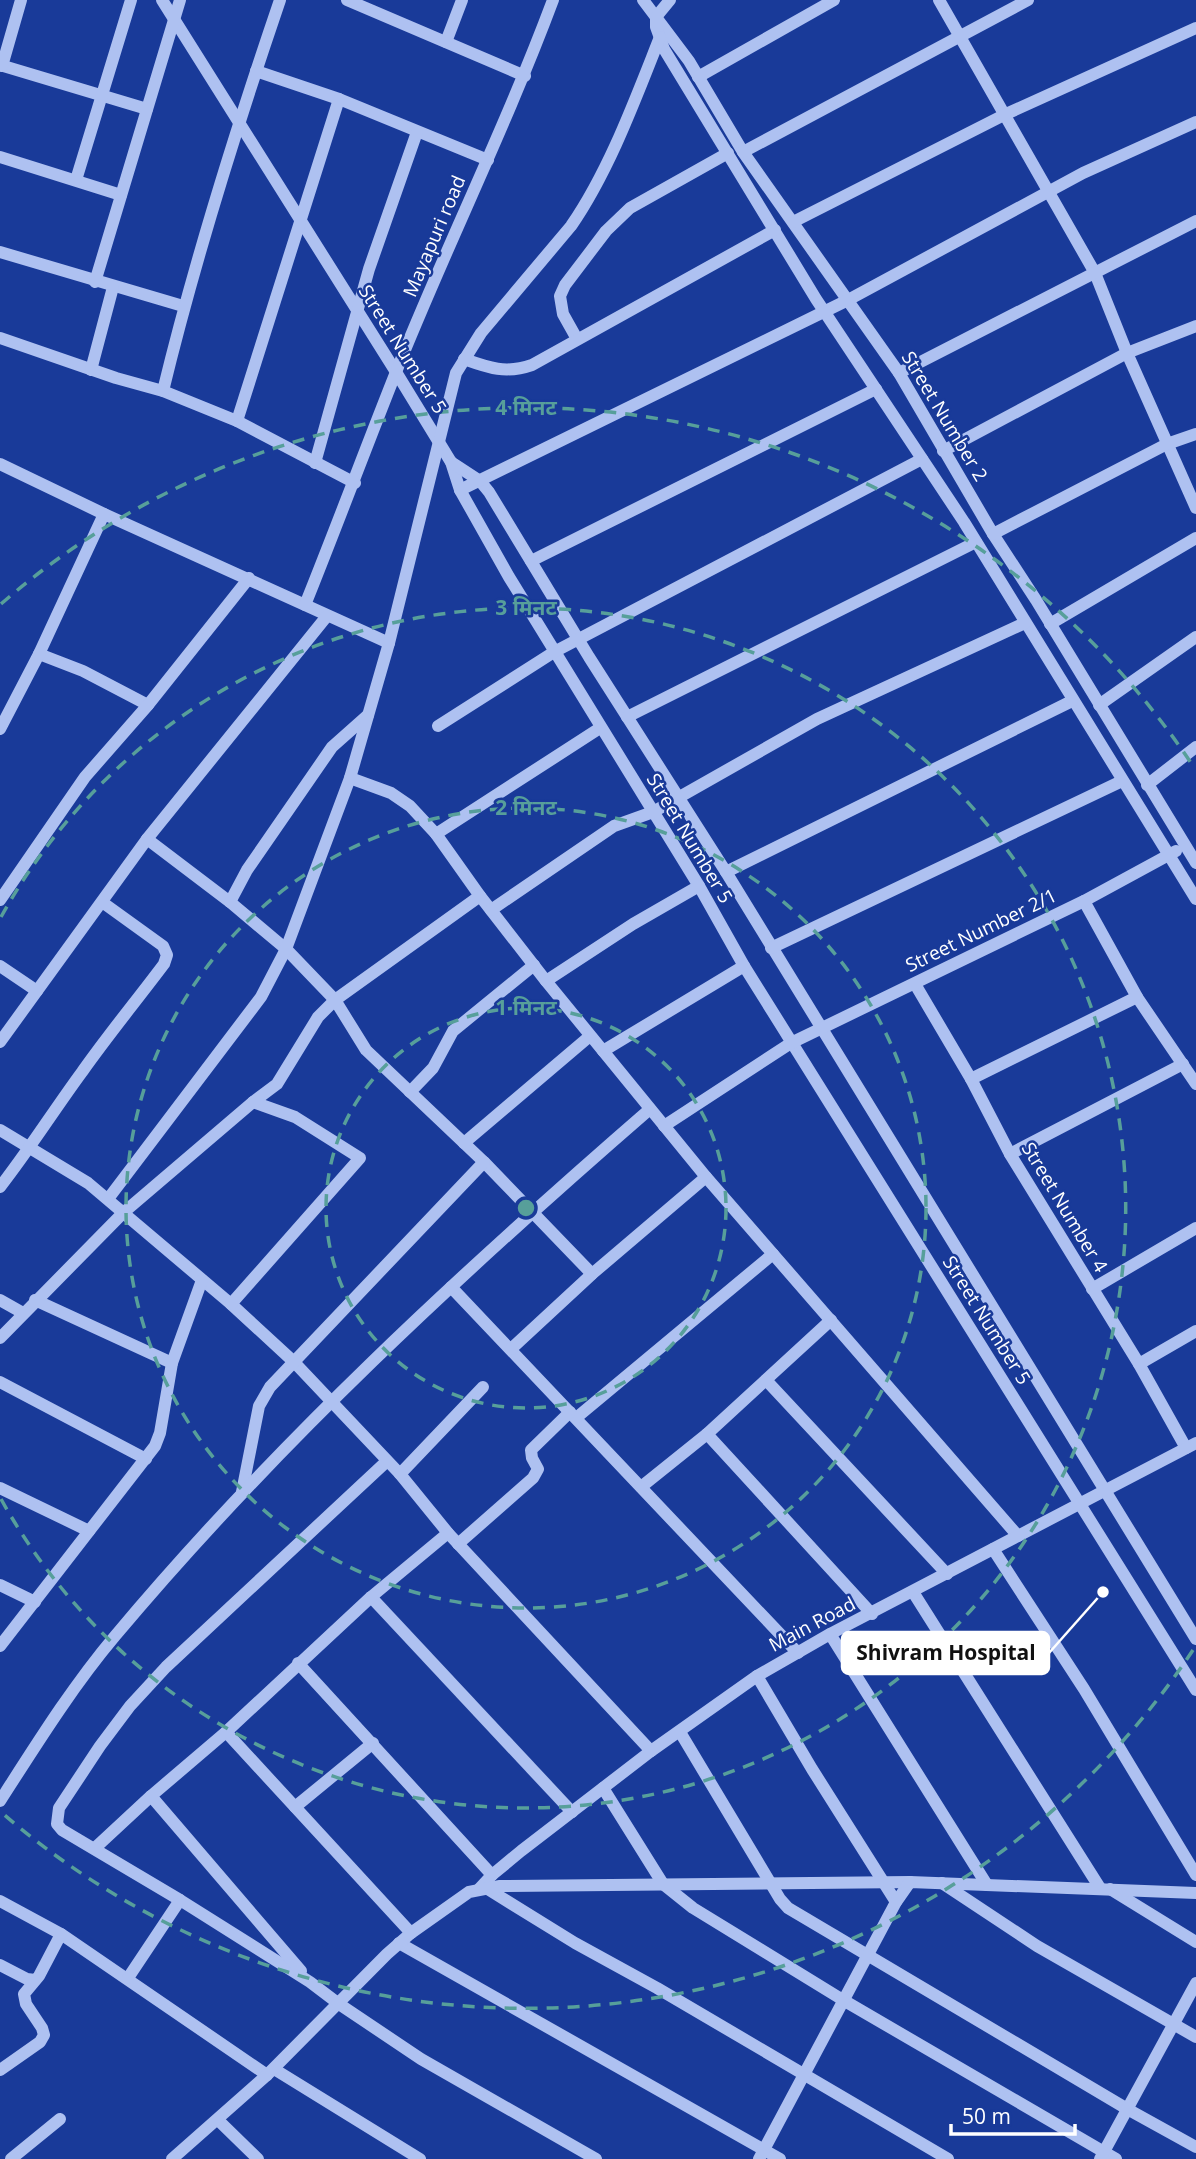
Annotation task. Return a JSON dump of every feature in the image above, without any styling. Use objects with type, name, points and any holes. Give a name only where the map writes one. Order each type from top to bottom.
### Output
[{"type":"street","points":[[21,0],[1,65],[147,108]]},
{"type":"street","points":[[76,180],[131,0]]},
{"type":"street","name":"Street Number 5","points":[[162,0],[439,442],[451,462],[460,490],[509,577],[699,886],[791,1043],[1196,1690]]},
{"type":"street","points":[[95,282],[180,0]]},
{"type":"street","points":[[163,391],[183,306],[280,0]]},
{"type":"street","points":[[347,0],[374,5],[446,42],[525,76]]},
{"type":"street","points":[[446,42],[462,0]]},
{"type":"street","name":"Mayapuri road","points":[[304,605],[355,483],[396,372],[525,76],[553,0]]},
{"type":"street","name":"Street Number 2","points":[[643,0],[676,42],[743,152],[899,373],[993,534],[1196,863]]},
{"type":"street","points":[[670,0],[656,18],[664,49],[824,312],[975,542],[1196,899]]},
{"type":"street","points":[[698,77],[834,0]]},
{"type":"street","points":[[939,0],[1095,273],[1127,353],[1196,508]]},
{"type":"street","points":[[743,152],[1028,0]]},
{"type":"street","points":[[793,222],[1006,114],[1196,28]]},
{"type":"street","points":[[108,1199],[261,997],[286,949],[351,778],[389,643],[456,373],[481,333],[583,209],[660,37]]},
{"type":"street","points":[[256,71],[339,99],[488,160]]},
{"type":"street","points":[[237,421],[339,99]]},
{"type":"street","points":[[460,490],[848,300],[1048,191],[1196,122]]},
{"type":"street","points":[[315,463],[357,311],[417,132]]},
{"type":"street","points":[[576,339],[563,314],[560,296],[565,285],[606,231],[630,208],[728,153]]},
{"type":"street","points":[[0,157],[121,195]]},
{"type":"street","points":[[899,373],[1196,221]]},
{"type":"street","points":[[464,359],[493,369],[517,370],[532,365],[775,230]]},
{"type":"street","points":[[0,252],[183,306]]},
{"type":"street","points":[[91,370],[113,287]]},
{"type":"street","points":[[943,451],[1127,353],[1196,326]]},
{"type":"street","points":[[0,338],[91,370],[163,391],[237,421],[355,483]]},
{"type":"street","points":[[531,561],[876,389]]},
{"type":"street","points":[[993,534],[1167,444],[1196,433]]},
{"type":"street","points":[[438,726],[554,652],[922,459]]},
{"type":"street","points":[[451,462],[480,481],[489,492],[726,872],[1196,1639]]},
{"type":"street","points":[[0,464],[389,643]]},
{"type":"street","points":[[0,729],[39,654],[104,514]]},
{"type":"street","points":[[1050,624],[1196,538]]},
{"type":"street","points":[[627,717],[975,542]]},
{"type":"street","points":[[0,900],[85,777],[148,705],[249,579]]},
{"type":"street","points":[[0,1042],[147,839],[327,616]]},
{"type":"street","points":[[491,910],[614,826],[653,812],[817,719],[1025,623]]},
{"type":"street","points":[[1099,705],[1196,637]]},
{"type":"street","points":[[39,654],[93,675],[148,705]]},
{"type":"street","points":[[726,872],[1072,701]]},
{"type":"street","points":[[230,902],[247,870],[332,747],[368,715]]},
{"type":"street","points":[[436,834],[600,728]]},
{"type":"street","points":[[1147,785],[1196,747]]},
{"type":"street","points":[[351,778],[391,793],[410,806],[436,834],[546,981],[706,1177],[1018,1536]]},
{"type":"street","points":[[771,948],[1122,782]]},
{"type":"street","points":[[147,839],[230,902],[286,949],[335,1000],[366,1050],[484,1162],[593,1275]]},
{"type":"street","name":"Street Number 2/1","points":[[664,1126],[791,1043],[1084,901],[1185,845]]},
{"type":"street","points":[[546,981],[633,924],[699,886]]},
{"type":"street","points":[[0,1338],[123,1213],[277,1084],[318,1017],[335,1000],[480,896]]},
{"type":"street","points":[[1084,901],[1138,997],[1196,1084]]},
{"type":"street","points":[[0,1187],[84,1069],[164,964],[167,954],[163,946],[102,902]]},
{"type":"street","points":[[410,1092],[433,1068],[453,1031],[534,964]]},
{"type":"street","points":[[0,965],[37,991]]},
{"type":"street","points":[[603,1051],[744,966]]},
{"type":"street","name":"Street Number 4","points":[[915,984],[971,1079],[1010,1154],[1191,1446]]},
{"type":"street","points":[[971,1079],[1138,997]]},
{"type":"street","points":[[464,1143],[590,1036]]},
{"type":"street","points":[[1010,1154],[1183,1064]]},
{"type":"street","points":[[231,1304],[360,1158],[295,1117],[253,1102]]},
{"type":"street","points":[[0,1801],[62,1707],[114,1637],[293,1438],[533,1211],[650,1109]]},
{"type":"street","points":[[0,1130],[88,1183],[231,1304],[294,1362],[400,1474],[448,1534],[651,1751]]},
{"type":"street","points":[[241,1494],[263,1397],[484,1162]]},
{"type":"street","points":[[511,1349],[706,1177]]},
{"type":"street","points":[[1092,1289],[1196,1228]]},
{"type":"street","points":[[458,1544],[533,1478],[538,1469],[531,1450],[773,1254]]},
{"type":"street","points":[[0,1646],[146,1459],[160,1433],[172,1363],[202,1280]]},
{"type":"street","points":[[452,1287],[798,1653]]},
{"type":"street","points":[[0,1300],[23,1313]]},
{"type":"street","points":[[35,1300],[172,1363]]},
{"type":"street","points":[[642,1487],[707,1434],[831,1320]]},
{"type":"street","points":[[1139,1364],[1196,1331]]},
{"type":"street","points":[[766,1380],[947,1574]]},
{"type":"street","points":[[0,1382],[146,1459]]},
{"type":"street","points":[[400,1474],[483,1387]]},
{"type":"street","points":[[707,1434],[872,1614]]},
{"type":"street","name":"Main Road","points":[[482,1888],[492,1875],[603,1788],[757,1676],[830,1634],[1191,1446]]},
{"type":"street","points":[[387,1462],[166,1667],[123,1716],[59,1808],[57,1824],[62,1830],[310,1982],[338,2004],[432,2065],[596,2159]]},
{"type":"street","points":[[0,1488],[89,1531]]},
{"type":"street","points":[[95,1848],[226,1732],[371,1597],[448,1534]]},
{"type":"street","points":[[993,1549],[1084,1689],[1196,1875]]},
{"type":"street","points":[[0,1586],[35,1602]]},
{"type":"street","points":[[913,1592],[1105,1888],[1196,1942]]},
{"type":"street","points":[[371,1597],[572,1812]]},
{"type":"street","points":[[830,1634],[987,1885]]},
{"type":"street","points":[[298,1663],[492,1875]]},
{"type":"street","points":[[757,1676],[811,1769],[896,1902]]},
{"type":"street","points":[[680,1731],[780,1899],[788,1908],[1196,2147]]},
{"type":"street","points":[[226,1732],[411,1933]]},
{"type":"street","points":[[295,1807],[373,1743]]},
{"type":"street","points":[[603,1788],[663,1884],[693,1908],[1107,2157],[1196,1983]]},
{"type":"street","points":[[151,1796],[310,1982]]},
{"type":"street","points":[[761,2154],[896,1902],[910,1882]]},
{"type":"street","points":[[172,2159],[271,2072],[399,1943],[459,1898],[482,1888],[941,1882],[1196,1893]]},
{"type":"street","points":[[941,1882],[1037,1946],[1196,2037]]},
{"type":"street","points":[[482,1888],[948,2159]]},
{"type":"street","points":[[128,1979],[180,1900]]},
{"type":"street","points":[[0,1901],[61,1934],[271,2072],[412,2157]]},
{"type":"street","points":[[0,2070],[40,2042],[44,2035],[24,1998],[27,1988],[39,1976],[61,1934]]},
{"type":"street","points":[[399,1943],[761,2154],[780,2159]]},
{"type":"street","points":[[0,1965],[35,1980]]},
{"type":"street","points":[[11,2159],[60,2119]]},
{"type":"street","points":[[218,2120],[258,2159]]},
{"type":"place","name":"Shivram Hospital","points":[[1103,1592]]}]
